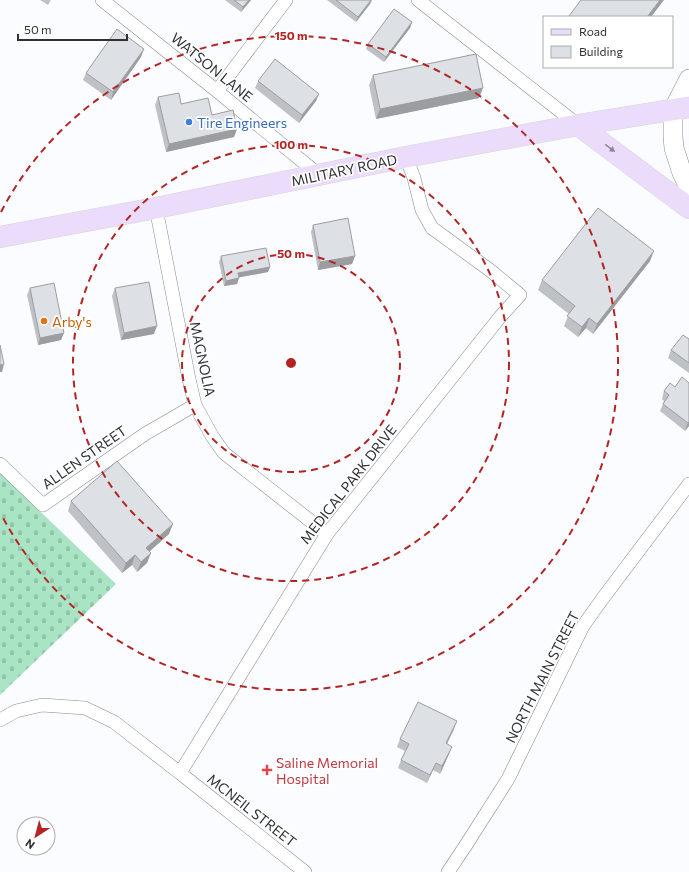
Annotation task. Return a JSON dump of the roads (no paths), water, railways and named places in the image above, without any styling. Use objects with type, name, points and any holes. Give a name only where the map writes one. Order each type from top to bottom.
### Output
[{"type":"main road","points":[[689,79],[673,137],[674,148],[682,173],[689,187]]},
{"type":"main road","name":"MILITARY ROAD","points":[[0,237],[156,208],[406,157],[578,125],[681,109]]},
{"type":"main road","points":[[578,125],[689,208]]},
{"type":"street","name":"WATSON LANE","points":[[102,0],[217,91],[319,175]]},
{"type":"street","points":[[217,91],[286,0]]},
{"type":"street","points":[[418,0],[578,125]]},
{"type":"street","name":"MEDICAL PARK DRIVE","points":[[180,773],[327,534],[520,295],[491,271],[432,228],[422,210],[414,178],[406,157]]},
{"type":"street","name":"MAGNOLIA","points":[[156,208],[195,405],[212,436],[224,453],[327,534]]},
{"type":"street","name":"ALLEN STREET","points":[[0,464],[43,505],[145,434],[195,405]]},
{"type":"street","name":"NORTH MAIN STREET","points":[[448,872],[508,779],[583,626],[602,598],[689,484]]},
{"type":"street","points":[[0,720],[16,711],[42,705],[85,708],[114,722],[180,773]]},
{"type":"street","name":"MCNEIL STREET","points":[[180,773],[305,872]]},
{"type":"place","name":"Tire Engineers","points":[[189,122]]},
{"type":"place","name":"Arby's","points":[[44,321]]},
{"type":"place","name":"Saline Memorial Hospital","points":[[267,770]]}]
